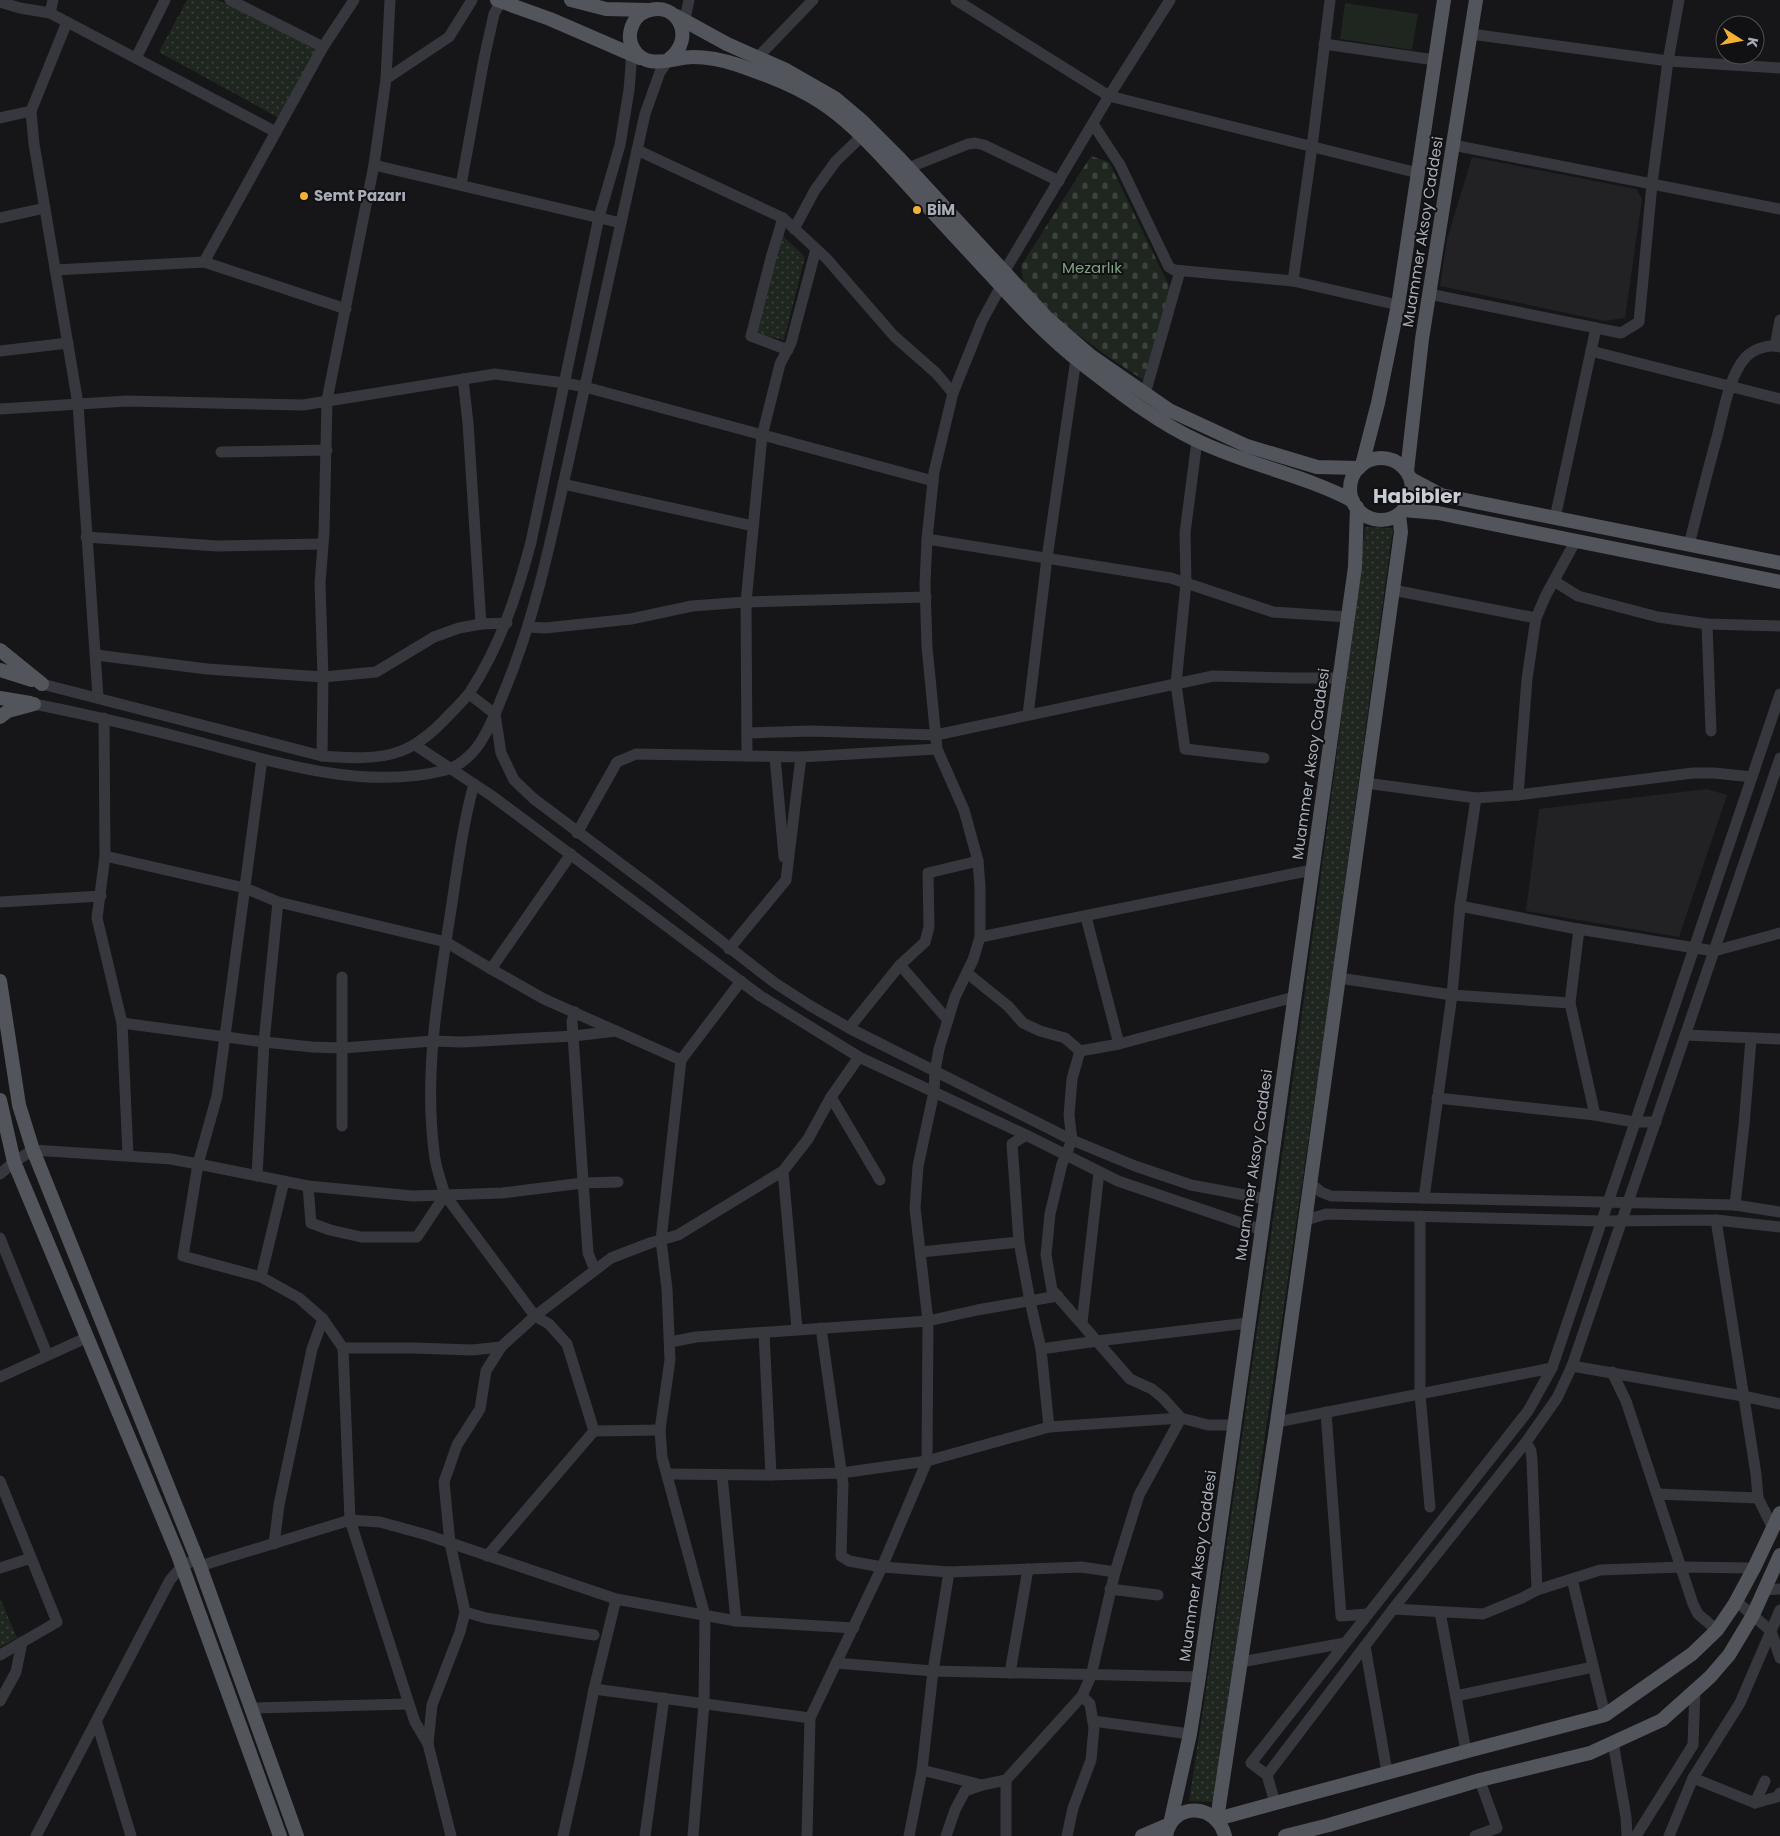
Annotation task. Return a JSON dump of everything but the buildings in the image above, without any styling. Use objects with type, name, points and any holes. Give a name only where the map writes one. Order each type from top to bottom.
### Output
[{"type":"main road","points":[[571,0],[665,10],[680,22],[786,70],[835,98],[861,120],[908,168],[1003,279],[1039,327],[1076,359],[1158,418],[1197,441],[1331,490],[1355,504],[1368,517],[1376,519],[1390,518],[1401,512],[1438,513],[1780,582]]},
{"type":"main road","name":"Muammer Aksoy Caddesi","points":[[1361,466],[1378,403],[1398,305],[1444,0]]},
{"type":"main road","name":"Muammer Aksoy Caddesi","points":[[1409,475],[1422,340],[1476,0]]},
{"type":"main road","points":[[499,1],[652,62],[661,62],[669,59],[681,47],[683,39],[680,22]]},
{"type":"main road","points":[[644,60],[632,47],[630,39],[632,26],[646,9]]},
{"type":"main road","points":[[669,59],[695,57],[724,60],[781,81],[828,107],[861,137],[1003,279],[1091,356],[1169,410],[1247,446],[1317,468],[1361,466],[1374,458],[1384,458],[1400,464],[1409,475],[1441,495],[1780,563]]},
{"type":"main road","points":[[1355,504],[1351,484],[1361,466]]},
{"type":"main road","points":[[1217,1819],[1278,1422],[1393,590],[1401,512],[1411,496],[1409,475]]},
{"type":"main road","name":"Muammer Aksoy Caddesi","points":[[1168,1830],[1190,1734],[1199,1678],[1355,567],[1355,504]]},
{"type":"main road","points":[[0,650],[42,684]]},
{"type":"main road","points":[[0,670],[42,684]]},
{"type":"main road","points":[[0,698],[34,704]]},
{"type":"main road","points":[[0,717],[8,711],[34,704]]},
{"type":"main road","points":[[0,981],[19,1105],[33,1150],[199,1563],[297,1836]]},
{"type":"main road","points":[[0,1100],[14,1162],[182,1566],[280,1836]]},
{"type":"main road","points":[[1217,1819],[1605,1715],[1692,1654],[1717,1630],[1754,1568],[1780,1513]]},
{"type":"main road","points":[[1285,1836],[1323,1831],[1480,1781],[1590,1753],[1662,1720],[1710,1677],[1729,1655],[1753,1615],[1780,1555]]},
{"type":"main road","points":[[1142,1836],[1168,1830],[1176,1818],[1192,1810],[1202,1811],[1217,1819],[1226,1836]]},
{"type":"street","points":[[50,12],[53,0]]},
{"type":"street","points":[[136,58],[165,0]]},
{"type":"street","points":[[230,0],[323,47]]},
{"type":"street","points":[[204,262],[323,47],[354,0]]},
{"type":"street","points":[[322,756],[323,677],[320,583],[324,533],[327,400],[374,165],[386,79],[390,0]]},
{"type":"street","points":[[386,79],[449,37],[472,0]]},
{"type":"street","points":[[680,22],[689,0]]},
{"type":"street","points":[[758,57],[813,0]]},
{"type":"street","points":[[956,0],[1109,96],[1418,173]]},
{"type":"street","points":[[807,1836],[810,1718],[854,1628],[927,1461],[928,1321],[915,1208],[917,1174],[934,1092],[939,1049],[947,1019],[955,997],[973,960],[980,938],[978,861],[964,810],[937,749],[927,647],[926,597],[927,538],[933,481],[953,393],[982,321],[1003,279],[1059,180],[1109,96],[1170,0]]},
{"type":"street","points":[[1293,281],[1330,0]]},
{"type":"street","points":[[1429,294],[1621,333],[1639,322],[1652,184],[1678,0]]},
{"type":"street","points":[[461,185],[484,59],[494,14],[499,1]]},
{"type":"street","points":[[0,2],[20,8],[50,12],[276,132]]},
{"type":"street","points":[[67,22],[31,111],[34,144],[78,404],[98,697]]},
{"type":"street","points":[[1471,34],[1668,61],[1780,68]]},
{"type":"street","points":[[42,684],[322,756],[342,757],[379,756],[399,752],[415,745],[439,726],[469,694],[507,623],[531,542],[599,217],[620,145],[629,90],[630,39]]},
{"type":"street","points":[[1324,44],[1435,60]]},
{"type":"street","points":[[34,704],[104,718],[262,759],[336,775],[397,778],[450,769],[461,762],[483,740],[520,654],[528,626],[563,484],[645,114],[653,87],[669,59]]},
{"type":"street","points":[[0,118],[31,111]]},
{"type":"street","points":[[1093,124],[1120,165],[1169,267],[1174,270],[1293,281],[1398,305]]},
{"type":"street","points":[[794,229],[815,190],[836,161],[861,137]]},
{"type":"street","points":[[908,168],[968,144],[975,143],[984,145],[1059,180]]},
{"type":"street","points":[[1453,145],[1780,209]]},
{"type":"street","points":[[638,150],[783,218],[827,259],[894,336],[936,373],[953,393]]},
{"type":"street","points":[[374,165],[621,223]]},
{"type":"street","points":[[0,218],[45,208]]},
{"type":"street","points":[[783,218],[751,336],[788,350]]},
{"type":"street","points":[[747,756],[746,602],[762,436],[780,364],[791,342],[816,249]]},
{"type":"street","points":[[55,270],[204,262],[346,309]]},
{"type":"street","points":[[1145,394],[1180,271]]},
{"type":"street","points":[[1689,545],[1730,386],[1747,356],[1763,347],[1777,347],[1780,320]]},
{"type":"street","points":[[1556,518],[1596,328]]},
{"type":"street","points":[[0,351],[68,343]]},
{"type":"street","points":[[1591,350],[1780,399]]},
{"type":"street","points":[[1028,716],[1047,558],[1076,359]]},
{"type":"street","points":[[0,410],[128,401],[303,405],[495,374],[584,387],[933,481]]},
{"type":"street","points":[[463,379],[468,423],[481,624]]},
{"type":"street","points":[[1197,441],[1185,534],[1186,583],[1176,684],[1185,749],[1264,758]]},
{"type":"street","points":[[221,452],[327,450]]},
{"type":"street","points":[[563,484],[753,526]]},
{"type":"street","points":[[86,537],[216,546],[322,544]]},
{"type":"street","points":[[927,538],[1171,578],[1273,612],[1348,617]]},
{"type":"street","points":[[1518,795],[1527,679],[1536,618],[1575,542]]},
{"type":"street","points":[[1554,581],[1578,596],[1658,617],[1707,624],[1780,626]]},
{"type":"street","points":[[1393,590],[1536,618]]},
{"type":"street","points":[[528,626],[544,628],[632,619],[692,606],[746,602],[926,597]]},
{"type":"street","points":[[96,655],[207,669],[323,677],[376,672],[434,637],[459,628],[481,624],[507,623]]},
{"type":"street","points":[[1707,624],[1711,731]]},
{"type":"street","points":[[747,733],[811,731],[936,735],[1214,676],[1339,678]]},
{"type":"street","points":[[469,694],[494,714],[501,753],[514,780],[534,799],[653,888],[729,949],[809,1006],[1072,1140],[1135,1166],[1191,1185],[1266,1199]]},
{"type":"street","points":[[1275,1803],[1267,1775],[1252,1763],[1528,1412],[1552,1368],[1606,1203],[1780,694]]},
{"type":"street","points":[[104,718],[105,856],[97,918],[122,1023],[128,1155]]},
{"type":"street","points":[[415,745],[474,784],[571,854],[741,981],[801,1022],[859,1057],[1026,1135],[1118,1181],[1262,1230]]},
{"type":"street","points":[[577,833],[617,762],[636,754],[801,758],[937,749]]},
{"type":"street","points":[[775,756],[786,880]]},
{"type":"street","points":[[729,949],[786,880],[801,758]]},
{"type":"street","points":[[1267,1775],[1393,1609],[1526,1442],[1557,1398],[1572,1366],[1623,1220],[1780,758]]},
{"type":"street","points":[[262,759],[217,1096],[198,1164],[183,1256],[261,1277],[299,1298],[323,1319],[343,1348],[350,1520],[415,1722],[428,1744],[451,1836]]},
{"type":"street","points":[[1366,783],[1476,798],[1518,795],[1693,773],[1752,777]]},
{"type":"street","points":[[474,784],[466,815],[446,942],[433,1042],[430,1103],[434,1153],[445,1195],[535,1316],[549,1324],[567,1344],[594,1430]]},
{"type":"street","points":[[1424,1198],[1452,995],[1460,906],[1476,798]]},
{"type":"street","points":[[491,969],[571,854]]},
{"type":"street","points":[[105,856],[245,888],[278,902],[446,942],[544,999],[681,1060]]},
{"type":"street","points":[[849,1028],[900,966],[924,942],[929,927],[928,873],[978,861]]},
{"type":"street","points":[[980,938],[1312,870]]},
{"type":"street","points":[[0,902],[101,896]]},
{"type":"street","points":[[257,1176],[264,1042],[278,902]]},
{"type":"street","points":[[1460,906],[1579,929],[1714,951],[1780,933]]},
{"type":"street","points":[[1086,916],[1119,1044]]},
{"type":"street","points":[[1579,929],[1570,1003],[1595,1115]]},
{"type":"street","points":[[900,966],[947,1019]]},
{"type":"street","points":[[967,973],[1008,1006],[1023,1023],[1040,1031],[1065,1038],[1080,1051]]},
{"type":"street","points":[[342,976],[342,1126]]},
{"type":"street","points":[[1339,978],[1452,995],[1570,1003]]},
{"type":"street","points":[[693,1836],[704,1704],[705,1616],[662,1457],[660,1430],[670,1360],[670,1342],[667,1289],[660,1240],[681,1060],[741,981]]},
{"type":"street","points":[[1080,1051],[1119,1044],[1294,997]]},
{"type":"street","points":[[575,1012],[572,1021],[588,1253],[595,1270]]},
{"type":"street","points":[[122,1023],[264,1042],[343,1048],[574,1036],[616,1031]]},
{"type":"street","points":[[1686,1035],[1780,1039]]},
{"type":"street","points":[[1735,1205],[1751,1039]]},
{"type":"street","points":[[1080,1051],[1072,1079],[1070,1115],[1072,1140],[1050,1214],[1046,1255],[1052,1290],[1130,1379],[1152,1389],[1164,1398],[1181,1418]]},
{"type":"street","points":[[428,1744],[432,1705],[460,1632],[465,1612],[450,1543],[444,1482],[457,1445],[480,1409],[486,1371],[501,1347],[535,1316],[611,1258],[678,1235],[783,1171],[808,1139],[831,1097],[859,1057]]},
{"type":"street","points":[[831,1097],[880,1180]]},
{"type":"street","points":[[1437,1098],[1595,1115],[1634,1122],[1656,1122]]},
{"type":"street","points":[[1026,1135],[1012,1144],[1019,1242],[1041,1349],[1049,1427]]},
{"type":"street","points":[[0,1174],[33,1150],[171,1159],[308,1186],[413,1196],[502,1193],[583,1183],[618,1182]]},
{"type":"street","points":[[783,1171],[797,1329]]},
{"type":"street","points":[[1082,1323],[1099,1172]]},
{"type":"street","points":[[261,1277],[284,1181]]},
{"type":"street","points":[[1310,1183],[1321,1192],[1331,1196],[1735,1205],[1780,1212]]},
{"type":"street","points":[[308,1186],[312,1223],[330,1230],[361,1237],[417,1238],[445,1195]]},
{"type":"street","points":[[1306,1220],[1326,1214],[1601,1221],[1716,1220],[1780,1227]]},
{"type":"street","points":[[1420,1216],[1420,1394],[1430,1507]]},
{"type":"street","points":[[1716,1220],[1756,1474],[1758,1498],[1773,1528]]},
{"type":"street","points":[[0,1238],[47,1354]]},
{"type":"street","points":[[920,1252],[1019,1242]]},
{"type":"street","points":[[670,1342],[696,1337],[928,1321],[977,1310],[1058,1296]]},
{"type":"street","points":[[274,1544],[279,1505],[310,1359],[323,1319]]},
{"type":"street","points":[[1041,1349],[1248,1323]]},
{"type":"street","points":[[821,1328],[843,1484],[841,1556],[849,1561],[882,1566],[948,1572],[1081,1567],[1115,1572]]},
{"type":"street","points":[[764,1332],[770,1475]]},
{"type":"street","points":[[0,1376],[88,1337]]},
{"type":"street","points":[[343,1348],[472,1350],[501,1347]]},
{"type":"street","points":[[1572,1366],[1780,1404]]},
{"type":"street","points":[[1278,1422],[1552,1368]]},
{"type":"street","points":[[1612,1372],[1626,1400],[1693,1604],[1698,1614],[1717,1630]]},
{"type":"street","points":[[1326,1412],[1341,1616],[1368,1614]]},
{"type":"street","points":[[946,1836],[955,1810],[965,1791],[1006,1780],[1082,1696],[1091,1676],[1110,1589],[1139,1495],[1181,1418]]},
{"type":"street","points":[[668,1474],[770,1475],[841,1473],[927,1461],[1049,1427],[1181,1418],[1208,1425],[1234,1425]]},
{"type":"street","points":[[486,1556],[594,1430],[660,1430]]},
{"type":"street","points":[[1526,1442],[1531,1451],[1532,1460],[1537,1590]]},
{"type":"street","points":[[722,1475],[736,1621]]},
{"type":"street","points":[[0,1481],[56,1622],[0,1655]]},
{"type":"street","points":[[1657,1494],[1758,1498]]},
{"type":"street","points":[[36,1836],[97,1723],[170,1580],[182,1566],[274,1544],[350,1520],[380,1522],[450,1543],[616,1599],[736,1621],[854,1628]]},
{"type":"street","points":[[0,1568],[31,1558]]},
{"type":"street","points":[[1393,1609],[1483,1614],[1537,1590],[1600,1570],[1680,1567],[1754,1568]]},
{"type":"street","points":[[1010,1673],[1028,1569]]},
{"type":"street","points":[[909,1836],[922,1770],[933,1671],[948,1572]]},
{"type":"street","points":[[1572,1579],[1605,1715]]},
{"type":"street","points":[[1764,1590],[1780,1588]]},
{"type":"street","points":[[1110,1589],[1158,1595]]},
{"type":"street","points":[[563,1836],[594,1689],[616,1599]]},
{"type":"street","points":[[1736,1601],[1771,1631],[1780,1656]]},
{"type":"street","points":[[1669,1836],[1693,1778],[1740,1703],[1780,1610]]},
{"type":"street","points":[[465,1612],[486,1618],[594,1635]]},
{"type":"street","points":[[1440,1612],[1466,1751]]},
{"type":"street","points":[[0,1701],[16,1672],[22,1642]]},
{"type":"street","points":[[1241,1662],[1345,1644]]},
{"type":"street","points":[[1366,1646],[1387,1772]]},
{"type":"street","points":[[836,1663],[933,1671],[1199,1678]]},
{"type":"street","points":[[1456,1696],[1593,1667]]},
{"type":"street","points":[[594,1689],[810,1718]]},
{"type":"street","points":[[1636,1836],[1693,1745],[1695,1690]]},
{"type":"street","points":[[1067,1836],[1074,1808],[1092,1760],[1094,1728],[1090,1704],[1082,1696]]},
{"type":"street","points":[[644,1836],[664,1698]]},
{"type":"street","points":[[251,1708],[409,1704]]},
{"type":"street","points":[[1092,1721],[1190,1734]]},
{"type":"street","points":[[97,1723],[131,1836]]},
{"type":"street","points":[[1613,1742],[1626,1817],[1627,1836]]},
{"type":"street","points":[[922,1770],[982,1785]]},
{"type":"street","points":[[1693,1778],[1755,1802],[1777,1797],[1780,1793]]},
{"type":"street","points":[[1006,1780],[1006,1836]]},
{"type":"street","points":[[1755,1802],[1765,1780]]},
{"type":"street","points":[[1475,1836],[1499,1832],[1480,1781]]},
{"type":"shaded area","points":[[1472,157],[1636,189],[1642,199],[1625,318],[1604,321],[1440,286],[1447,239]]},
{"type":"shaded area","points":[[1707,789],[1727,795],[1679,937],[1526,911],[1539,809]]},
{"type":"green space","points":[[187,0],[218,0],[318,50],[281,119],[159,52]]},
{"type":"green space","points":[[1345,3],[1418,14],[1412,50],[1340,39]]},
{"type":"green space","name":"Mezarlık","points":[[1091,156],[1109,162],[1172,292],[1145,381],[1050,314],[1023,282],[1021,266]]},
{"type":"green space","points":[[782,235],[805,257],[784,340],[754,333]]},
{"type":"green space","points":[[1365,527],[1393,528],[1325,1027],[1262,1456],[1215,1802],[1189,1801],[1297,1047]]},
{"type":"green space","points":[[0,1598],[17,1638],[0,1647]]},
{"type":"place","name":"Semt Pazarı","points":[[304,196]]},
{"type":"place","name":"BİM","points":[[917,210]]},
{"type":"district","name":"Habibler","points":[[1417,496]]}]
